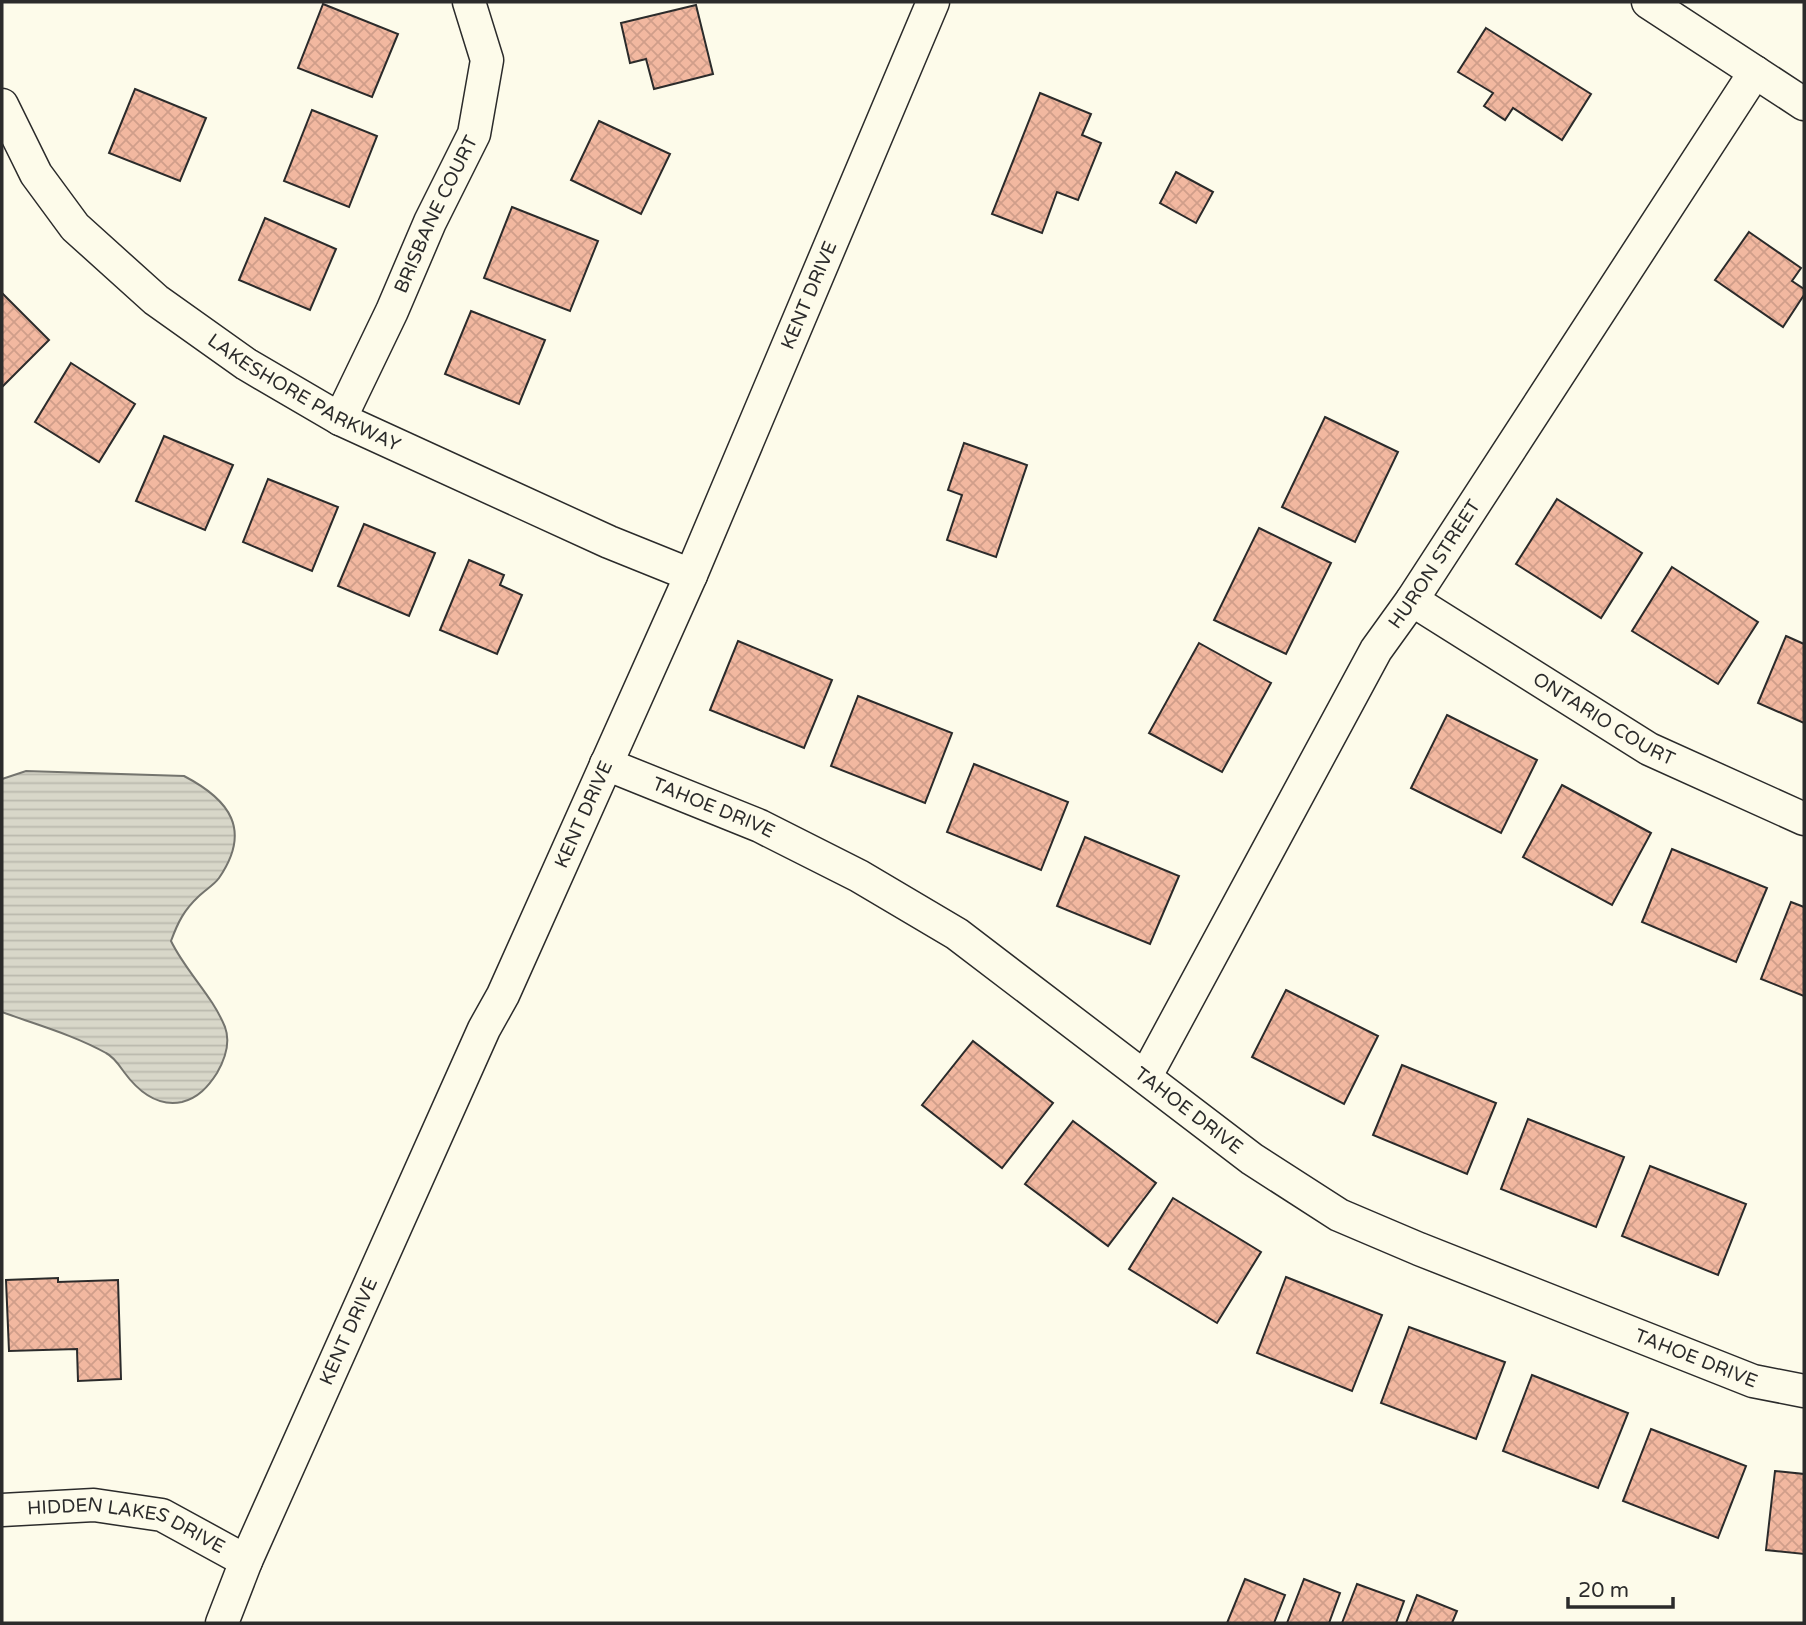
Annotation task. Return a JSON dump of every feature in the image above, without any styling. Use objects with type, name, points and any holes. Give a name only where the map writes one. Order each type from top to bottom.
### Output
[{"type":"street","name":"BRISBANE COURT","points":[[340,418],[392,311],[430,222],[474,134],[487,60],[470,2]]},
{"type":"street","name":"KENT DRIVE","points":[[222,1623],[246,1561],[691,575],[933,2]]},
{"type":"street","points":[[1648,2],[1804,104]]},
{"type":"street","name":"HURON STREET","points":[[1146,1076],[1376,650],[1412,600],[1755,72]]},
{"type":"street","name":"LAKESHORE PARKWAY","points":[[2,105],[36,174],[75,227],[156,300],[246,364],[340,418],[609,541],[691,575]]},
{"type":"street","name":"ONTARIO COURT","points":[[1412,600],[1649,749],[1804,819]]},
{"type":"street","name":"TAHOE DRIVE","points":[[606,764],[760,826],[859,876],[957,934],[1252,1159],[1339,1215],[1753,1381],[1804,1391]]},
{"type":"street","name":"HIDDEN LAKES DRIVE","points":[[2,1510],[93,1504],[162,1515],[246,1561]]},
{"type":"shaded area","points":[[26,771],[184,776],[214,795],[231,818],[235,831],[229,861],[217,881],[185,911],[171,941],[220,1015],[227,1033],[226,1051],[220,1068],[206,1087],[193,1098],[173,1103],[157,1100],[136,1085],[106,1053],[2,1012],[2,779]]},
{"type":"building","points":[[323,4],[398,34],[372,97],[298,68]]},
{"type":"building","points":[[696,5],[713,74],[654,89],[646,59],[630,63],[621,23]]},
{"type":"building","points":[[1486,28],[1591,94],[1562,140],[1513,108],[1505,120],[1484,106],[1493,93],[1458,72]]},
{"type":"building","points":[[135,89],[206,118],[180,181],[109,153]]},
{"type":"building","points":[[1040,93],[1091,114],[1082,135],[1101,143],[1078,200],[1057,192],[1042,233],[992,214]]},
{"type":"building","points":[[312,110],[377,136],[349,207],[284,181]]},
{"type":"building","points":[[599,121],[670,154],[641,214],[571,180]]},
{"type":"building","points":[[1176,172],[1213,192],[1196,223],[1160,203]]},
{"type":"building","points":[[512,207],[598,241],[570,311],[484,278]]},
{"type":"building","points":[[265,218],[336,249],[310,310],[239,280]]},
{"type":"building","points":[[1749,232],[1801,268],[1792,281],[1804,289],[1804,295],[1783,327],[1715,280]]},
{"type":"building","points":[[2,293],[49,340],[2,387]]},
{"type":"building","points":[[471,311],[545,340],[519,404],[445,374]]},
{"type":"building","points":[[71,363],[135,404],[99,462],[35,422]]},
{"type":"building","points":[[1325,417],[1398,452],[1355,542],[1282,507]]},
{"type":"building","points":[[164,436],[233,465],[205,530],[136,501]]},
{"type":"building","points":[[964,443],[1027,465],[996,557],[947,540],[962,495],[948,490]]},
{"type":"building","points":[[268,479],[338,507],[312,571],[243,542]]},
{"type":"building","points":[[1557,499],[1642,553],[1601,618],[1516,564]]},
{"type":"building","points":[[364,524],[435,553],[409,616],[338,586]]},
{"type":"building","points":[[1259,528],[1331,563],[1286,654],[1214,620]]},
{"type":"building","points":[[469,560],[504,575],[500,585],[522,595],[497,654],[440,630]]},
{"type":"building","points":[[1672,567],[1758,622],[1718,684],[1632,631]]},
{"type":"building","points":[[1786,636],[1804,644],[1804,723],[1758,703]]},
{"type":"building","points":[[738,641],[832,680],[804,748],[710,710]]},
{"type":"building","points":[[1199,643],[1271,683],[1222,772],[1149,733]]},
{"type":"building","points":[[858,696],[952,733],[925,803],[831,766]]},
{"type":"building","points":[[1447,715],[1537,760],[1501,833],[1411,788]]},
{"type":"building","points":[[974,764],[1068,802],[1041,870],[947,832]]},
{"type":"building","points":[[1562,785],[1651,833],[1612,905],[1523,857]]},
{"type":"building","points":[[1085,837],[1179,876],[1150,944],[1057,906]]},
{"type":"building","points":[[1672,849],[1767,888],[1736,962],[1642,922]]},
{"type":"building","points":[[1791,902],[1804,907],[1804,996],[1761,979]]},
{"type":"building","points":[[1286,990],[1378,1036],[1344,1104],[1252,1057]]},
{"type":"building","points":[[973,1041],[1053,1103],[1002,1168],[922,1105]]},
{"type":"building","points":[[1402,1065],[1496,1103],[1467,1174],[1373,1135]]},
{"type":"building","points":[[1528,1119],[1624,1157],[1596,1227],[1501,1189]]},
{"type":"building","points":[[1073,1121],[1156,1183],[1108,1246],[1025,1184]]},
{"type":"building","points":[[1650,1166],[1746,1204],[1718,1275],[1622,1236]]},
{"type":"building","points":[[1173,1198],[1261,1252],[1217,1323],[1129,1269]]},
{"type":"building","points":[[1286,1277],[1382,1315],[1352,1391],[1257,1353]]},
{"type":"building","points":[[58,1278],[58,1282],[118,1280],[121,1379],[78,1381],[77,1349],[9,1351],[6,1280]]},
{"type":"building","points":[[1409,1327],[1505,1362],[1476,1439],[1381,1403]]},
{"type":"building","points":[[1532,1375],[1628,1413],[1598,1488],[1503,1451]]},
{"type":"building","points":[[1651,1429],[1746,1466],[1718,1538],[1623,1501]]},
{"type":"building","points":[[1775,1471],[1804,1474],[1804,1554],[1766,1550]]},
{"type":"building","points":[[1245,1579],[1285,1595],[1274,1623],[1227,1623]]},
{"type":"building","points":[[1304,1579],[1340,1593],[1329,1623],[1287,1623]]},
{"type":"building","points":[[1357,1584],[1404,1601],[1396,1623],[1342,1623]]},
{"type":"building","points":[[1417,1595],[1457,1611],[1452,1623],[1406,1623]]}]
